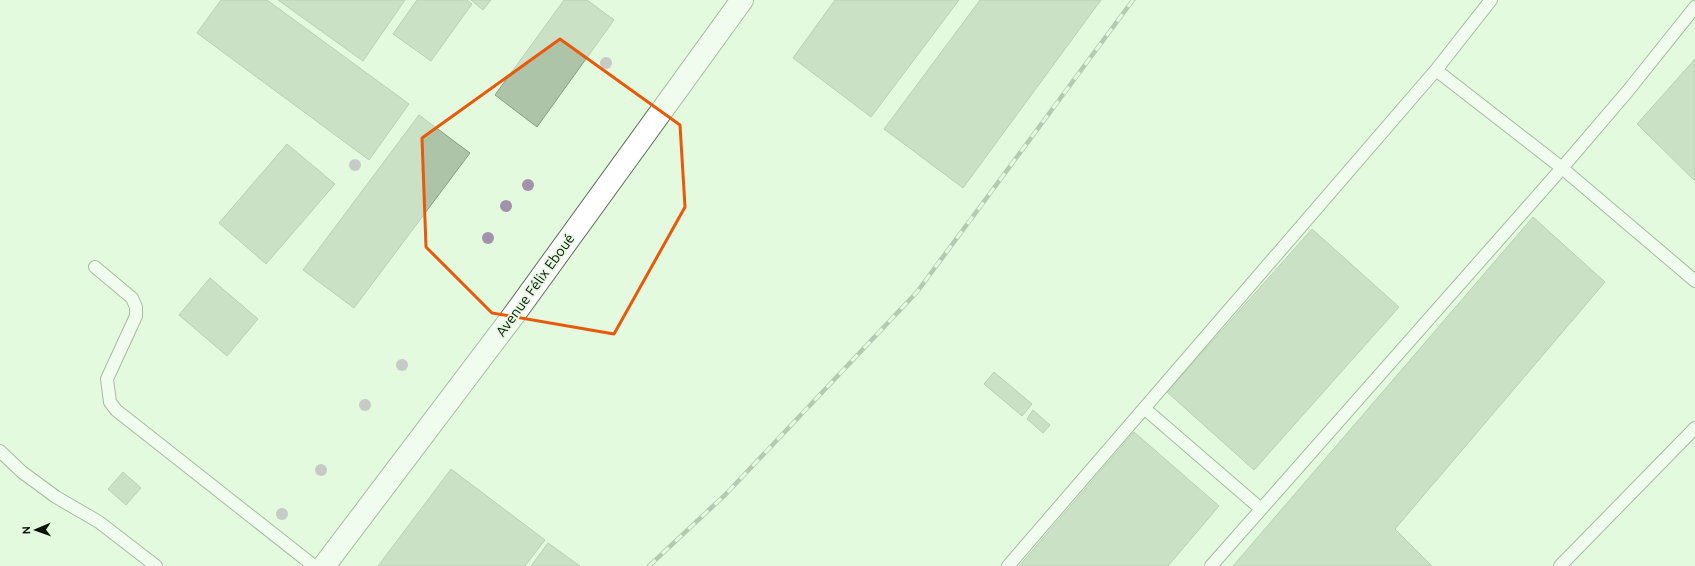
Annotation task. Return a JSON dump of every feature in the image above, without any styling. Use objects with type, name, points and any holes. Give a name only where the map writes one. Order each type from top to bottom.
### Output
[{"type":"street","name":"Avenue Félix Eboué","points":[[324,566],[513,316],[742,0]]},
{"type":"lane","points":[[1008,566],[1436,70],[1491,0]]},
{"type":"lane","points":[[1211,566],[1562,168],[1627,92],[1695,7]]},
{"type":"lane","points":[[1436,70],[1562,168],[1695,281]]},
{"type":"lane","points":[[95,267],[132,298],[136,307],[136,316],[107,379],[110,402],[116,410],[314,566]]},
{"type":"lane","points":[[1144,408],[1261,509]]},
{"type":"lane","points":[[1560,566],[1695,428]]},
{"type":"lane","points":[[0,451],[22,472],[56,497],[99,522],[156,566]]},
{"type":"highlighted area","points":[[560,39],[680,125],[685,207],[614,334],[492,313],[426,247],[422,138]]},
{"type":"building","points":[[221,0],[267,0],[409,104],[369,160],[197,33]]},
{"type":"building","points":[[278,0],[405,0],[363,61]]},
{"type":"building","points":[[417,0],[467,0],[472,4],[431,61],[393,34]]},
{"type":"building","points":[[471,0],[491,0],[483,10]]},
{"type":"building","points":[[564,0],[587,0],[614,20],[537,127],[495,95]]},
{"type":"building","points":[[835,0],[959,0],[871,117],[793,58]]},
{"type":"building","points":[[980,0],[1101,0],[963,188],[884,129]]},
{"type":"building","points":[[1695,59],[1695,181],[1637,124]]},
{"type":"building","points":[[419,115],[470,153],[354,308],[303,270]]},
{"type":"building","points":[[287,144],[335,184],[266,264],[219,223]]},
{"type":"building","points":[[1533,217],[1605,282],[1395,529],[1432,566],[1233,566]]},
{"type":"building","points":[[1312,229],[1399,307],[1254,470],[1167,392]]},
{"type":"building","points":[[210,278],[258,319],[227,356],[179,315]]},
{"type":"building","points":[[994,372],[1032,404],[1022,416],[984,384]]},
{"type":"building","points":[[1033,410],[1050,425],[1043,433],[1027,419]]},
{"type":"building","points":[[1134,432],[1219,506],[1168,566],[1019,566]]},
{"type":"building","points":[[451,469],[545,540],[525,566],[378,566]]},
{"type":"building","points":[[123,472],[141,488],[126,505],[108,489]]},
{"type":"building","points":[[548,543],[580,566],[531,566]]},
{"type":"railway","points":[[649,566],[726,494],[917,292],[1133,0]]}]
